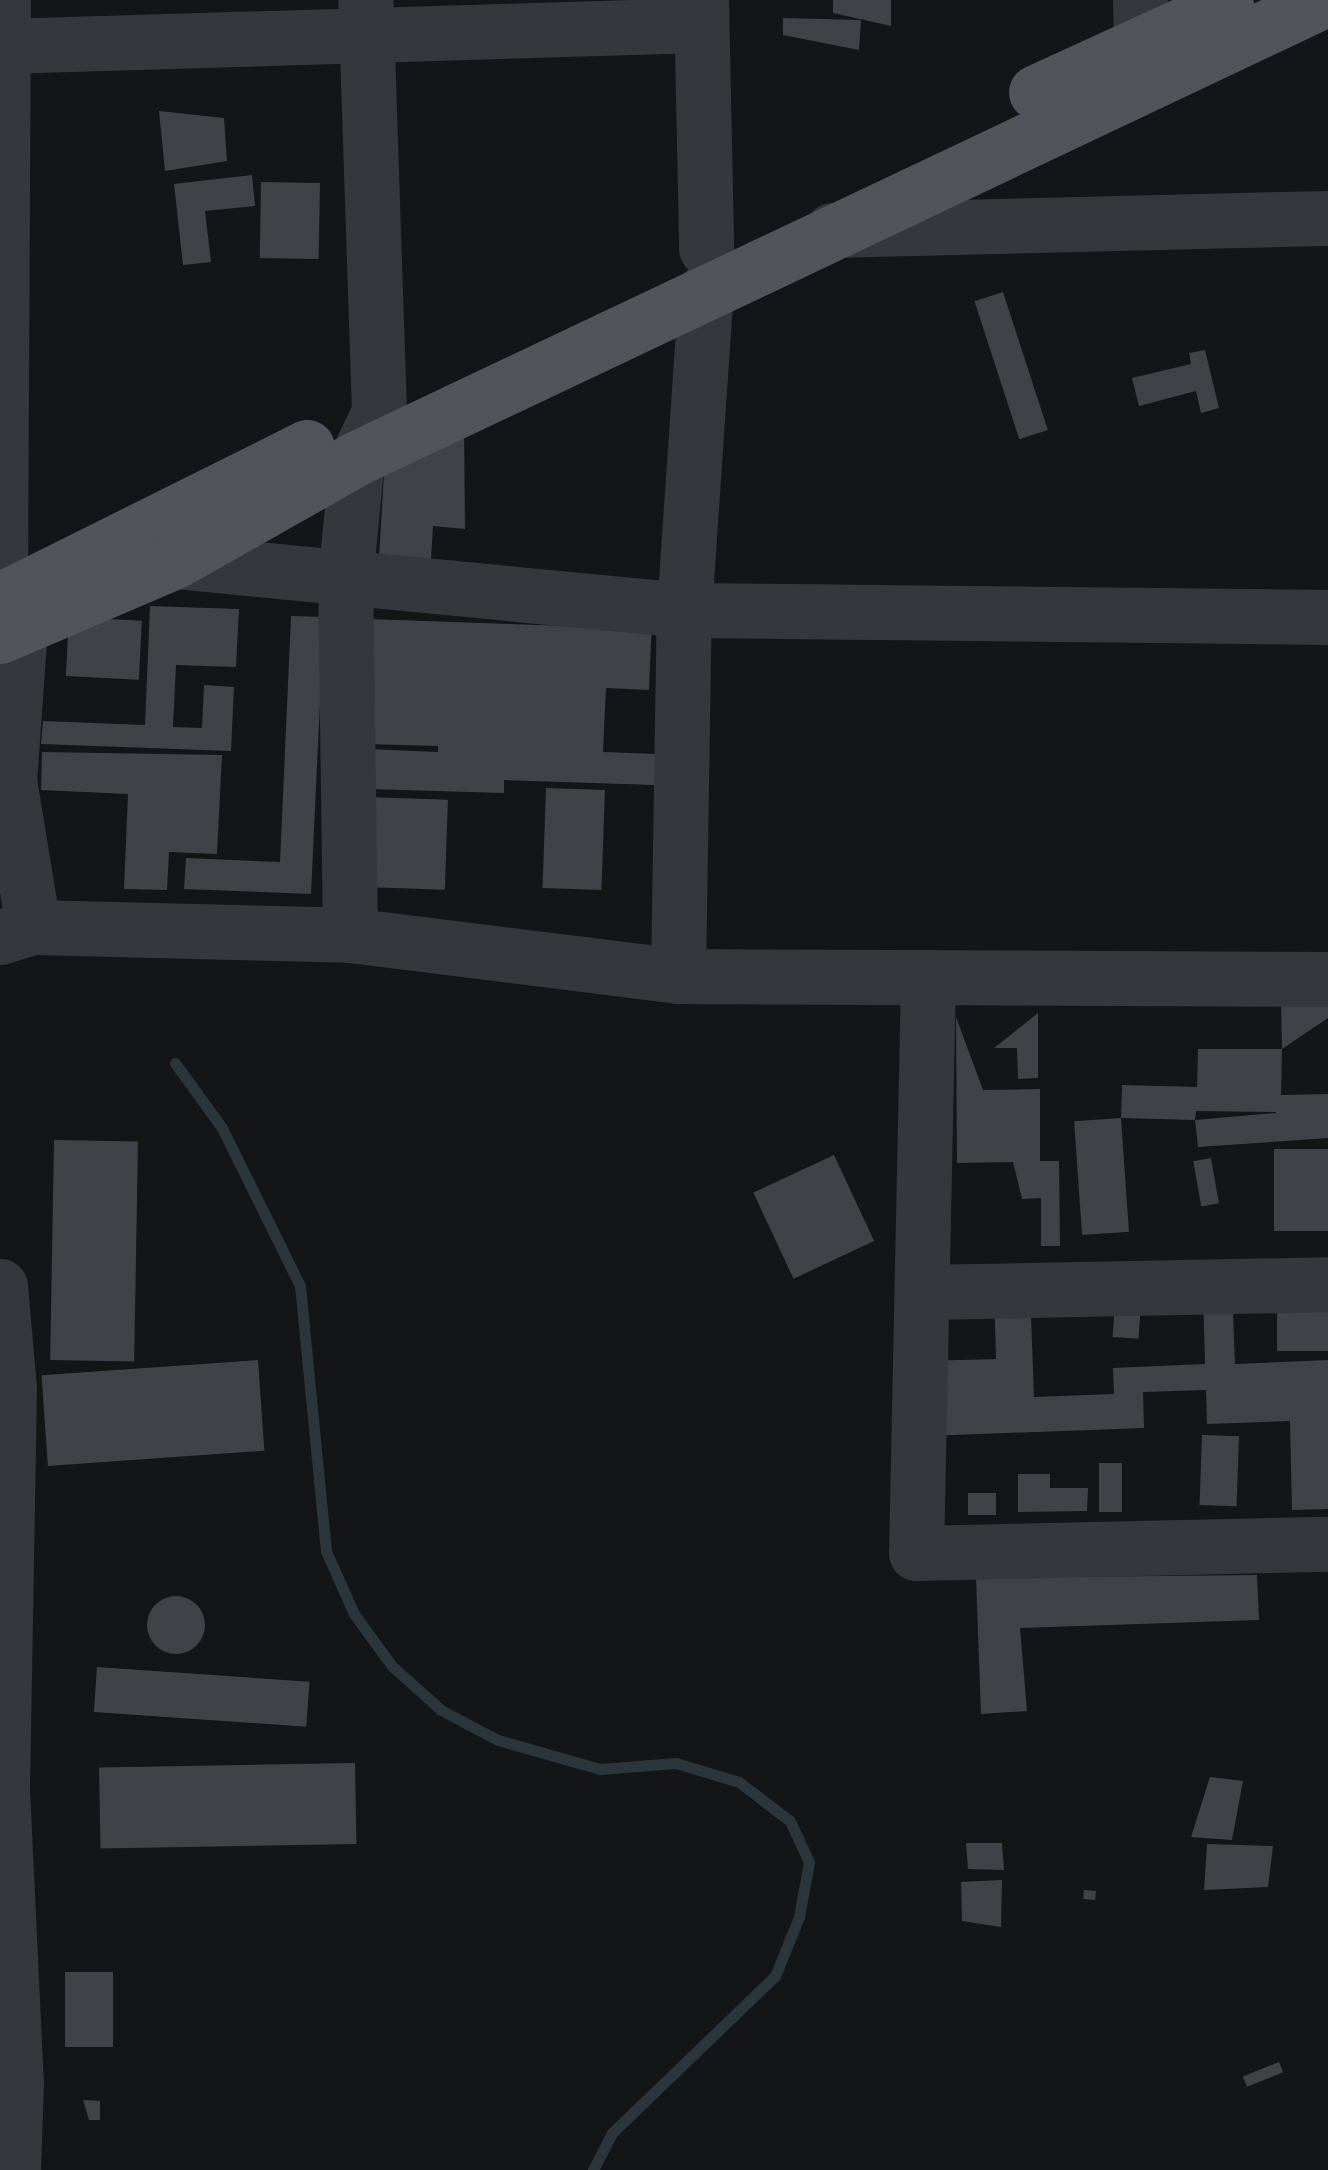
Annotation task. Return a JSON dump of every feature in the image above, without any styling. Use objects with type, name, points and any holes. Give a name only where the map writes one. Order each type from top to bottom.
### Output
[{"type":"main road","points":[[4,610],[706,270],[1140,21],[1238,0]]},
{"type":"main road","points":[[706,270],[828,230],[1324,0]]},
{"type":"main road","points":[[4,610],[175,561],[368,434]]},
{"type":"street","points":[[678,976],[684,610],[706,270],[700,13],[3,23],[4,610],[17,932],[350,934],[678,976],[1328,979]]},
{"type":"street","points":[[350,934],[344,580],[368,434],[366,18]]},
{"type":"street","points":[[828,230],[1328,218]]},
{"type":"street","points":[[175,561],[684,610],[1328,617]]},
{"type":"street","points":[[928,977],[926,1292],[916,1553],[1328,1544]]},
{"type":"street","points":[[926,1292],[1328,1284]]},
{"type":"street","points":[[0,1286],[10,1388],[2,1789],[16,2082],[14,2170]]},
{"type":"building","points":[[833,0],[891,0],[891,26],[833,13]]},
{"type":"building","points":[[783,18],[861,20],[859,50],[783,35]]},
{"type":"building","points":[[159,111],[224,118],[227,161],[165,171]]},
{"type":"building","points":[[252,175],[255,206],[205,211],[211,262],[183,265],[174,184]]},
{"type":"building","points":[[261,182],[320,183],[319,259],[260,258]]},
{"type":"building","points":[[1003,292],[1048,430],[1019,439],[974,301]]},
{"type":"building","points":[[1205,350],[1219,408],[1201,413],[1196,391],[1139,406],[1132,378],[1191,364],[1189,353]]},
{"type":"building","points":[[464,422],[465,529],[433,526],[430,574],[378,574],[385,457]]},
{"type":"building","points":[[150,606],[239,609],[236,667],[176,665],[173,727],[202,728],[204,685],[234,687],[231,751],[41,744],[43,721],[145,725]]},
{"type":"building","points":[[291,616],[324,617],[311,894],[184,889],[186,858],[280,862]]},
{"type":"building","points":[[69,617],[142,621],[139,680],[66,676]]},
{"type":"building","points":[[652,618],[649,690],[606,688],[603,752],[657,754],[655,785],[504,780],[504,793],[368,789],[369,749],[438,752],[438,746],[364,744],[369,619],[568,626]]},
{"type":"building","points":[[42,752],[222,755],[217,854],[169,852],[167,890],[124,889],[128,794],[41,790]]},
{"type":"building","points":[[546,788],[605,790],[601,890],[543,888]]},
{"type":"building","points":[[367,797],[448,800],[445,890],[364,887]]},
{"type":"building","points":[[1281,995],[1328,995],[1328,1018],[1282,1049]]},
{"type":"building","points":[[1038,1013],[1038,1078],[1018,1079],[1017,1048],[994,1048]]},
{"type":"building","points":[[956,1017],[983,1090],[1040,1089],[1040,1161],[1059,1161],[1060,1246],[1041,1246],[1041,1198],[1022,1199],[1013,1162],[957,1163]]},
{"type":"building","points":[[1198,1049],[1282,1049],[1281,1095],[1328,1094],[1328,1138],[1198,1147],[1195,1120],[1121,1118],[1122,1085],[1197,1087]],"holes":[[[1196,1111],[1276,1112],[1276,1113],[1195,1120]]]},
{"type":"building","points":[[1121,1118],[1129,1232],[1082,1235],[1074,1121]]},
{"type":"building","points":[[54,1140],[138,1141],[134,1361],[50,1360]]},
{"type":"building","points":[[1274,1149],[1328,1149],[1328,1231],[1274,1231]]},
{"type":"building","points":[[834,1155],[874,1241],[793,1279],[753,1193]]},
{"type":"building","points":[[1211,1158],[1219,1203],[1201,1206],[1193,1161]]},
{"type":"building","points":[[1277,1284],[1328,1284],[1328,1351],[1277,1351]]},
{"type":"building","points":[[1116,1288],[1142,1290],[1139,1339],[1113,1337]]},
{"type":"building","points":[[1232,1288],[1235,1364],[1328,1360],[1328,1509],[1292,1510],[1290,1421],[1207,1424],[1206,1390],[1143,1392],[1144,1428],[926,1436],[924,1361],[996,1359],[994,1291],[1030,1290],[1034,1397],[1114,1394],[1113,1368],[1205,1364],[1203,1289]]},
{"type":"building","points":[[258,1360],[264,1451],[48,1466],[42,1375]]},
{"type":"building","points":[[1202,1435],[1239,1436],[1237,1506],[1200,1505]]},
{"type":"building","points":[[1099,1463],[1122,1463],[1122,1512],[1099,1512]]},
{"type":"building","points":[[1018,1474],[1050,1474],[1050,1488],[1088,1488],[1087,1511],[1018,1512]]},
{"type":"building","points":[[968,1493],[996,1493],[996,1515],[968,1515]]},
{"type":"building","points":[[1257,1575],[1259,1620],[1020,1628],[1027,1711],[981,1714],[976,1578]]},
{"type":"building","points":[[176,1596],[196,1605],[205,1625],[196,1645],[176,1654],[156,1645],[147,1625],[156,1605]]},
{"type":"building","points":[[97,1667],[309,1682],[306,1727],[94,1712]]},
{"type":"building","points":[[355,1763],[356,1844],[100,1848],[99,1767]]},
{"type":"building","points":[[1210,1777],[1243,1781],[1232,1840],[1191,1837]]},
{"type":"building","points":[[966,1843],[1002,1843],[1004,1870],[968,1869]]},
{"type":"building","points":[[1207,1844],[1273,1846],[1268,1887],[1204,1890]]},
{"type":"building","points":[[1002,1880],[1001,1927],[962,1921],[961,1882]]},
{"type":"building","points":[[1084,1890],[1096,1891],[1095,1900],[1083,1899]]},
{"type":"building","points":[[65,1972],[113,1972],[113,2047],[65,2047]]},
{"type":"building","points":[[1279,2062],[1283,2072],[1247,2087],[1243,2077]]},
{"type":"building","points":[[83,2100],[100,2101],[100,2120],[89,2120]]},
{"type":"waterway","points":[[175,1063],[222,1128],[300,1286],[326,1551],[354,1614],[392,1666],[441,1710],[498,1740],[600,1769],[676,1763],[739,1782],[790,1821],[809,1862],[799,1917],[775,1976],[612,2133],[593,2170]]}]
